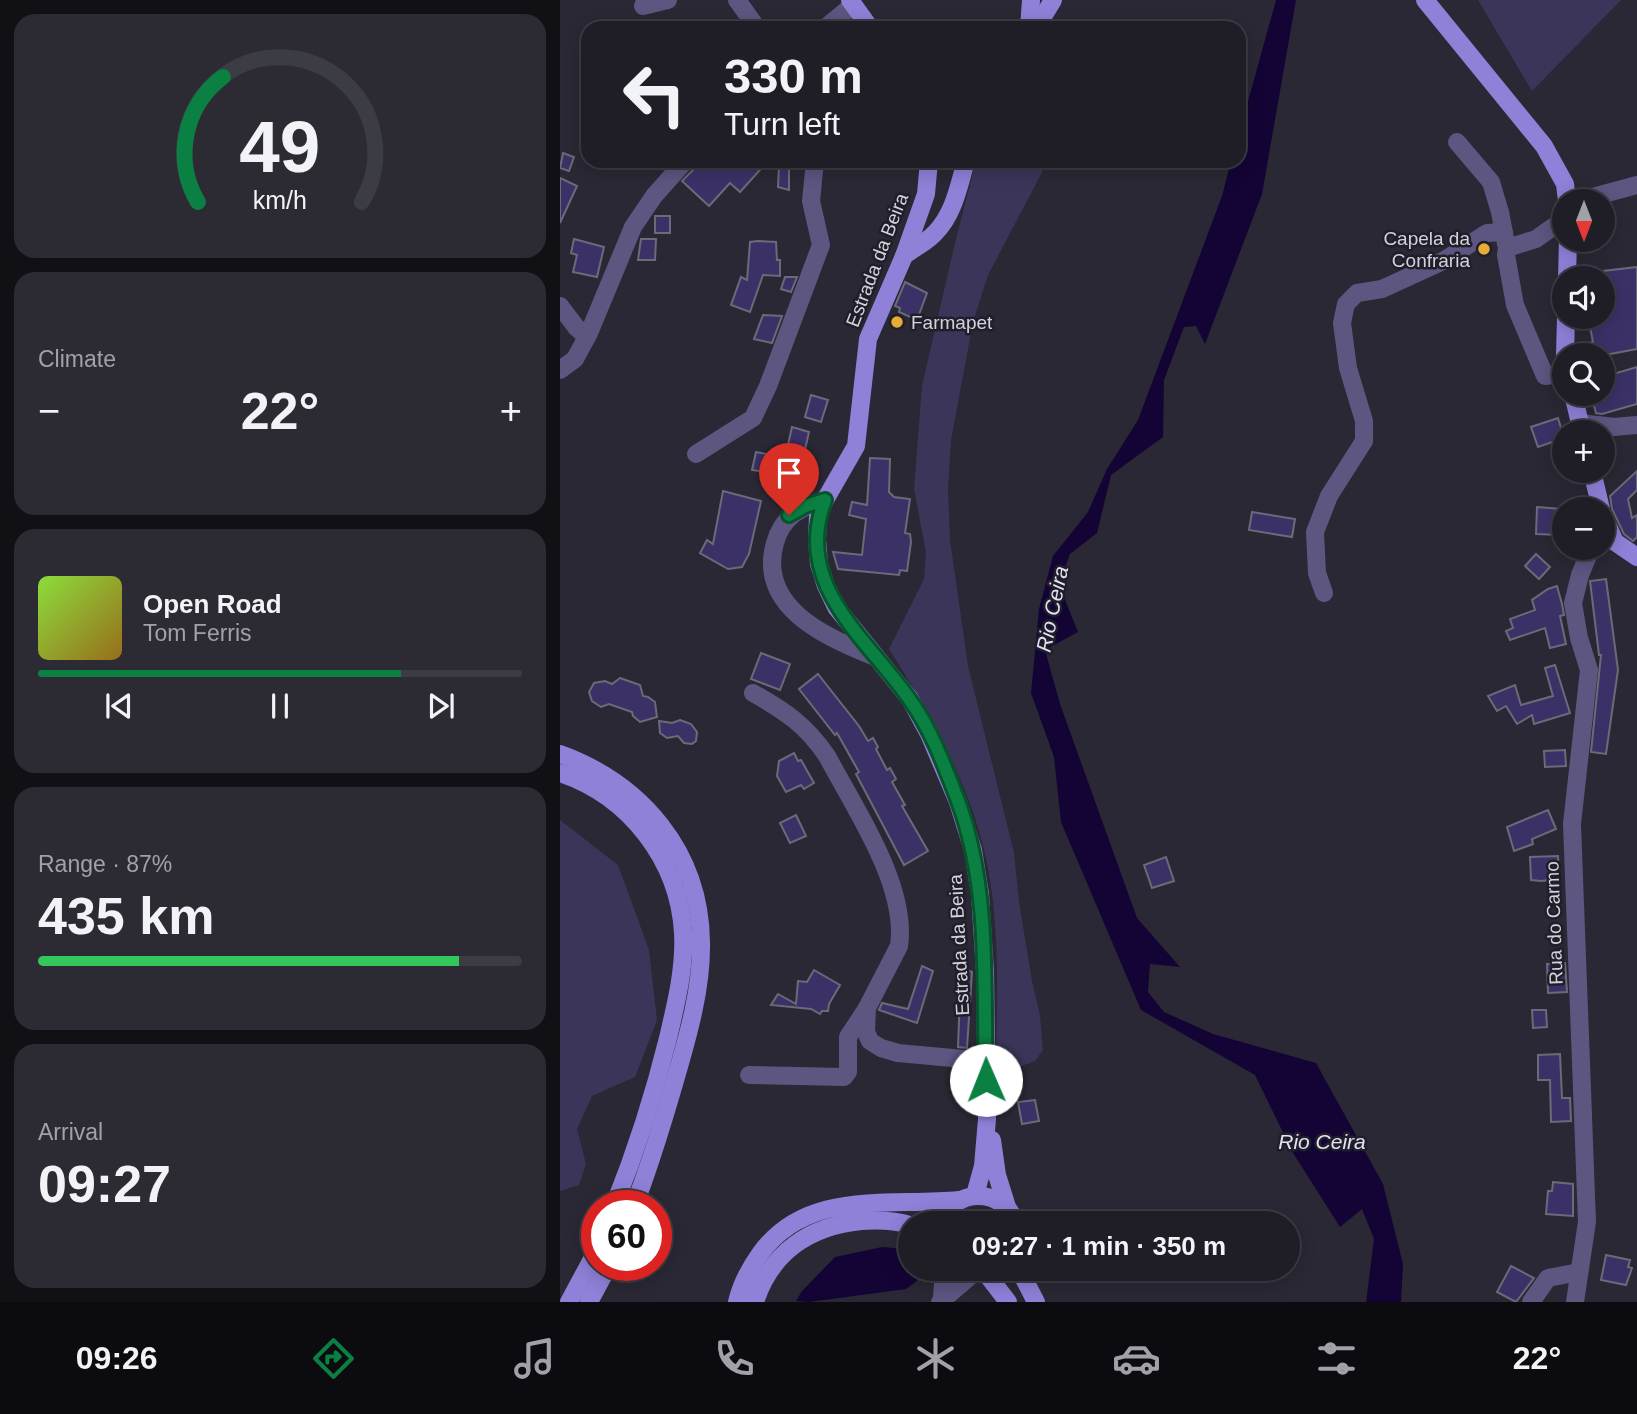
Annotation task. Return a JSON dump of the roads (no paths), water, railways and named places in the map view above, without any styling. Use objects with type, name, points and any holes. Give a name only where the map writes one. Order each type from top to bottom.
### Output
[{"type":"main road","points":[[1030,21],[1031,0]]},
{"type":"main road","points":[[1040,21],[1054,0]]},
{"type":"main road","points":[[1425,0],[1544,146],[1566,189]]},
{"type":"main road","points":[[851,3],[865,21]]},
{"type":"main road","name":"Estrada da Beira","points":[[928,168],[926,194],[904,256],[867,339],[856,446],[825,500],[818,517],[817,539],[819,564],[836,607],[910,699],[929,734],[958,802],[972,850],[981,894],[987,1119],[983,1166],[967,1198]]},
{"type":"main road","points":[[904,256],[934,234],[952,208],[965,168]]},
{"type":"main road","points":[[919,210],[925,224],[934,234]]},
{"type":"main road","points":[[1615,542],[1637,557]]},
{"type":"main road","points":[[560,754],[601,772],[623,787],[656,817],[681,856],[700,922],[701,962],[684,1052],[640,1190]]},
{"type":"main road","points":[[560,773],[613,801],[644,831],[667,868],[681,918],[682,971],[673,1017],[635,1153],[620,1190]]},
{"type":"main road","name":"Estrada da Beira","points":[[987,1119],[997,1175],[1010,1211]]},
{"type":"main road","points":[[948,1211],[967,1198]]},
{"type":"main road","points":[[737,1302],[750,1270],[766,1246],[787,1226],[826,1209],[862,1203],[992,1198],[1007,1211]]},
{"type":"main road","points":[[755,1302],[767,1275],[783,1253],[813,1233],[837,1225],[861,1222],[898,1222]]},
{"type":"main road","points":[[569,1302],[581,1280]]},
{"type":"main road","points":[[589,1302],[601,1281]]},
{"type":"main road","points":[[988,1281],[1008,1302]]},
{"type":"main road","points":[[1025,1281],[1035,1300]]},
{"type":"street","points":[[643,6],[668,0]]},
{"type":"street","points":[[737,0],[752,21]]},
{"type":"street","points":[[832,21],[851,3]]},
{"type":"street","points":[[1457,142],[1491,182],[1500,212],[1515,305],[1545,376],[1552,375]]},
{"type":"street","points":[[560,370],[575,359],[588,335],[633,227],[654,196],[679,168]]},
{"type":"street","points":[[696,454],[753,418],[768,386],[821,245],[811,201],[814,168]]},
{"type":"street","points":[[1615,191],[1637,185]]},
{"type":"street","points":[[1324,593],[1317,573],[1315,532],[1329,496],[1364,441],[1364,421],[1348,368],[1342,323],[1346,304],[1357,293],[1382,289],[1443,261],[1487,233],[1505,240],[1536,239],[1552,228]]},
{"type":"street","points":[[560,306],[576,327],[588,335]]},
{"type":"street","points":[[1615,427],[1637,425]]},
{"type":"street","points":[[825,500],[805,506],[789,515],[777,534],[770,561],[774,585],[784,603],[816,627],[843,644],[873,656]]},
{"type":"street","name":"Rua do Carmo","points":[[1575,1302],[1587,1222],[1572,824],[1589,670],[1579,638],[1573,603],[1586,560]]},
{"type":"street","points":[[749,1075],[844,1077],[848,1072],[848,1037],[867,1008],[899,946],[900,922],[892,884],[827,756],[814,737],[790,714],[752,693]]},
{"type":"street","points":[[867,1008],[866,1032],[870,1041],[881,1048],[918,1056],[985,1061]]},
{"type":"street","points":[[1531,1302],[1548,1278],[1579,1272]]},
{"type":"street","points":[[941,1300],[943,1281]]},
{"type":"street","points":[[941,1300],[966,1281]]},
{"type":"water","name":"Rio Ceira","points":[[1276,0],[1296,0],[1262,194],[1205,344],[1196,326],[1184,327],[1164,380],[1163,437],[1111,475],[1097,533],[1070,554],[1059,585],[1078,632],[1045,650],[1060,704],[1137,918],[1180,967],[1150,964],[1148,992],[1164,1012],[1213,1034],[1316,1063],[1383,1184],[1403,1264],[1401,1302],[1366,1302],[1374,1239],[1362,1209],[1340,1227],[1293,1153],[1255,1075],[1141,1010],[1061,822],[1054,757],[1031,693],[1039,609],[1053,556],[1088,512],[1107,469],[1138,420],[1222,196],[1229,168],[1246,168],[1246,109]]},
{"type":"water","points":[[882,1247],[898,1248],[898,1281],[917,1281],[906,1289],[809,1302],[796,1301],[802,1291],[835,1257]]},
{"type":"place","name":"Capela da Confraria","points":[[1484,249]]},
{"type":"place","name":"Farmapet","points":[[897,322]]}]
